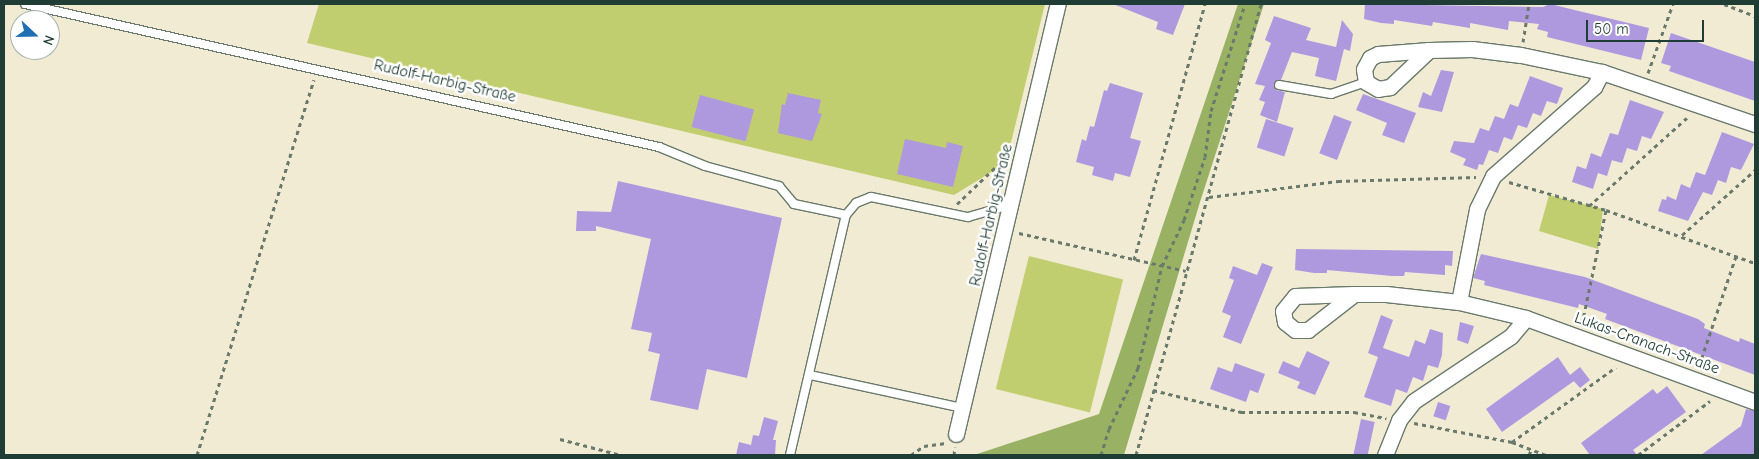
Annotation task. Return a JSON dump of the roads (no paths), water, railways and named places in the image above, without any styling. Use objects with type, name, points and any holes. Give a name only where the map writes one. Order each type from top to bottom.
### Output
[{"type":"street","name":"Rudolf-Harbig-Straße","points":[[956,434],[1006,230],[1058,4]]},
{"type":"street","points":[[1429,50],[1390,87],[1378,89],[1366,82],[1364,69],[1370,58],[1378,54],[1429,50],[1472,49],[1521,55],[1602,72],[1755,124]]},
{"type":"street","points":[[1459,302],[1477,209],[1493,176],[1594,87],[1602,72]]},
{"type":"street","name":"Lukas-Cranach-Straße","points":[[1354,294],[1386,294],[1459,302],[1526,318],[1632,355],[1755,402]]},
{"type":"street","points":[[1385,455],[1399,420],[1424,392],[1511,336],[1526,318]]},
{"type":"lane","name":"Rudolf-Harbig-Straße","points":[[25,4],[660,147],[705,166],[779,186],[794,204],[846,215]]},
{"type":"lane","points":[[1279,85],[1331,94],[1366,82]]},
{"type":"lane","points":[[790,455],[846,215],[856,204],[871,198],[968,217],[1012,204]]},
{"type":"lane","points":[[810,375],[962,408]]}]
